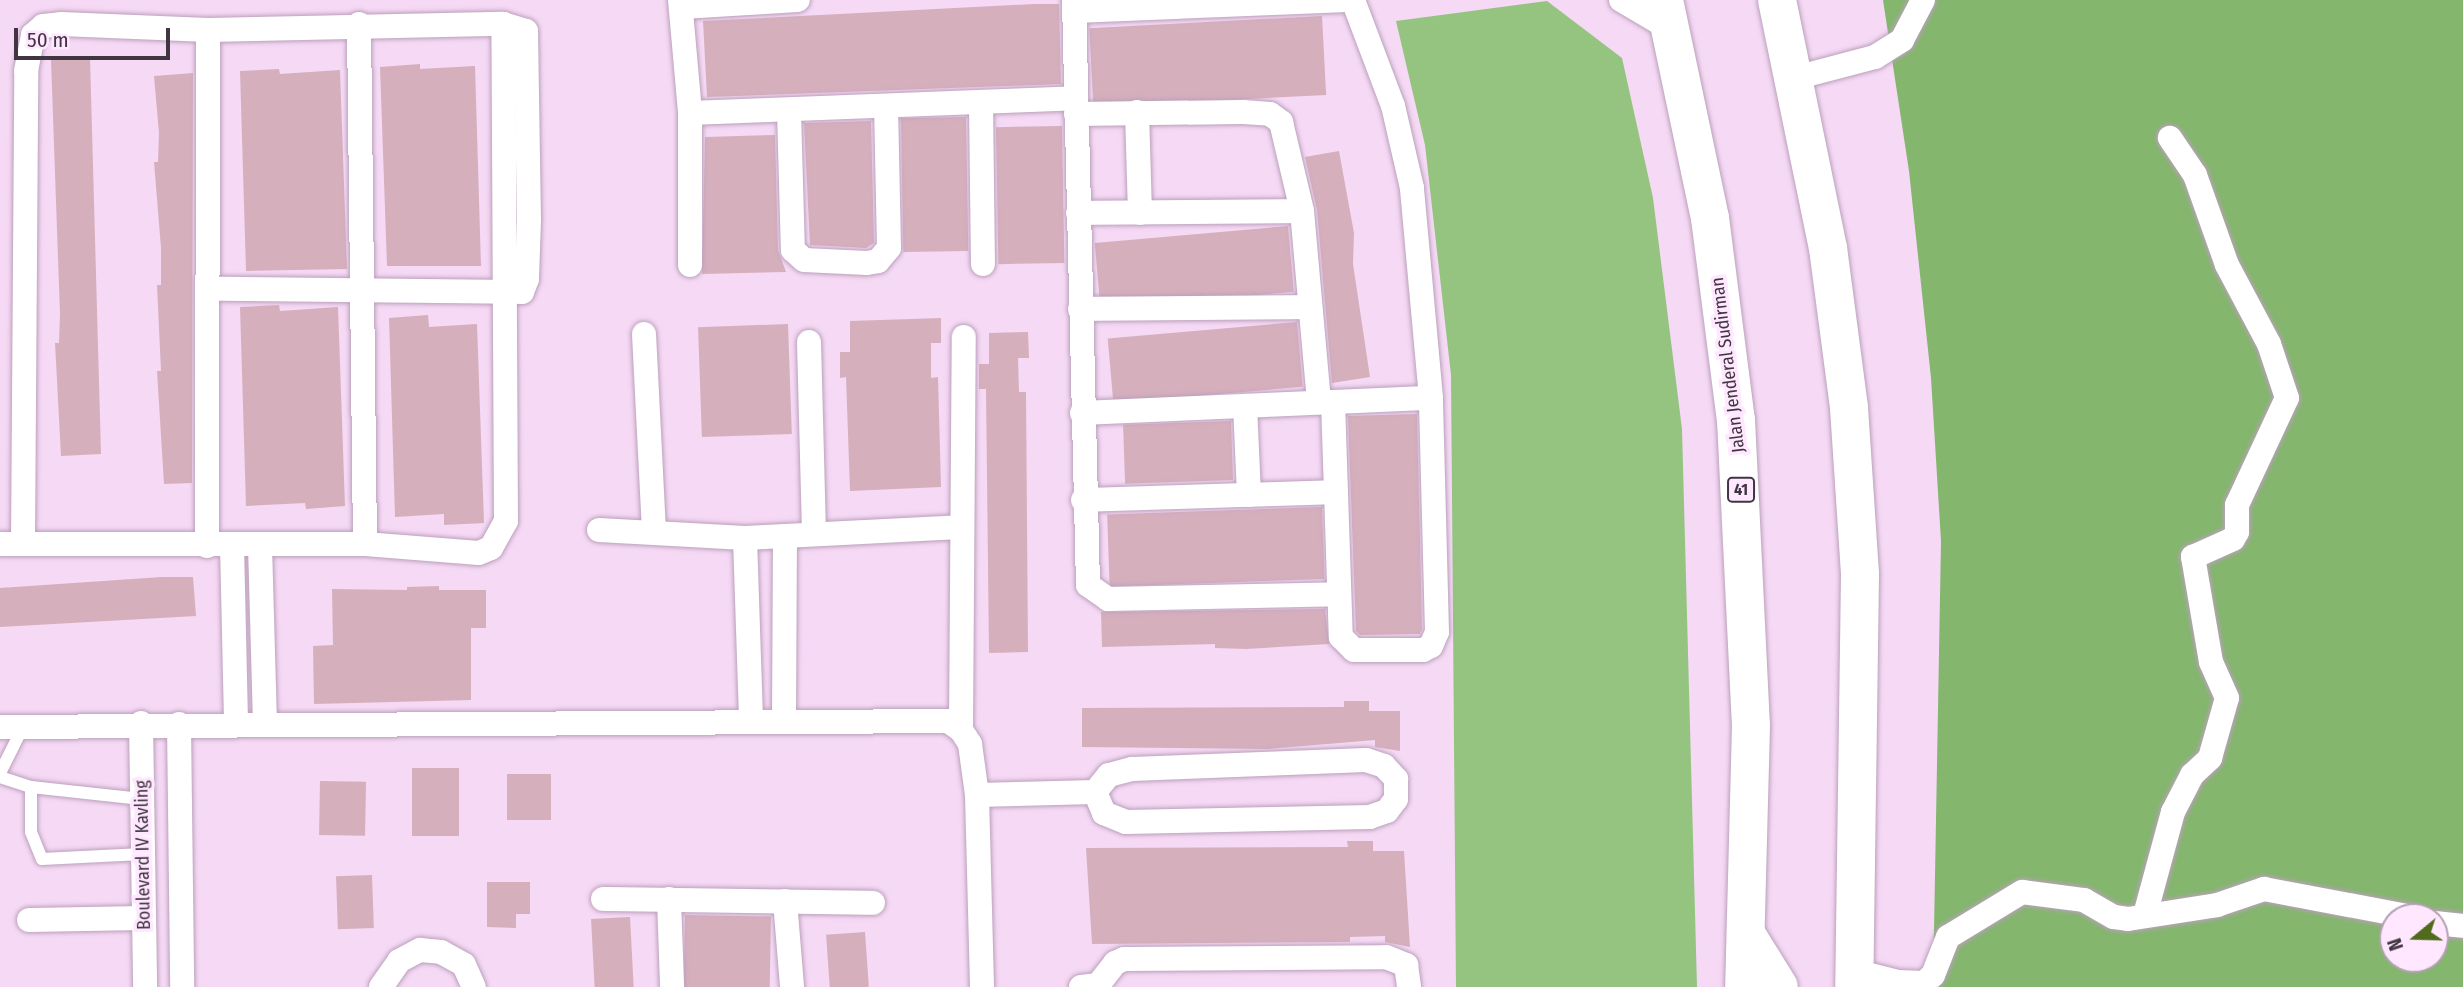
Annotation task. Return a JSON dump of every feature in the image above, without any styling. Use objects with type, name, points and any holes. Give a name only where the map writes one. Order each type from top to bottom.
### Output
[{"type":"highway","points":[[1777,0],[1828,248],[1849,408],[1860,575],[1847,974]]},
{"type":"highway","name":"Jalan Jenderal Sudirman","points":[[1668,15],[1710,218],[1736,420],[1751,724],[1744,987]]},
{"type":"highway","points":[[1746,934],[1779,987]]},
{"type":"street","points":[[690,265],[690,113],[681,4],[798,0]]},
{"type":"street","points":[[690,113],[981,103],[1076,106],[1137,112],[1270,114],[1281,122],[1288,135],[1302,211],[1309,307],[1326,402],[1336,492],[1341,637],[1354,650],[1423,650],[1435,640],[1431,397],[1405,149],[1354,0],[1074,5],[1076,106],[1078,214],[1082,413],[1083,500],[1088,585],[1108,599],[1339,594]]},
{"type":"street","points":[[1621,0],[1668,15]]},
{"type":"street","points":[[1795,78],[1839,68],[1884,51],[1902,40],[1923,0]]},
{"type":"street","points":[[359,24],[365,544]]},
{"type":"street","points":[[359,24],[503,24],[506,521],[498,540],[479,554],[365,544],[11,544],[26,71],[30,42],[43,26],[50,25],[208,30],[359,24]]},
{"type":"street","points":[[207,546],[211,289],[208,30]]},
{"type":"street","points":[[981,103],[982,264]]},
{"type":"street","points":[[789,111],[793,250],[804,261],[867,263],[878,261],[889,248],[886,106]]},
{"type":"street","points":[[1137,112],[1140,213]]},
{"type":"street","points":[[2145,915],[2176,802],[2192,775],[2210,758],[2227,698],[2211,662],[2193,557],[2233,539],[2237,532],[2237,505],[2287,398],[2269,344],[2227,265],[2194,175],[2170,138]]},
{"type":"street","points":[[1078,214],[1302,211]]},
{"type":"street","points":[[211,289],[503,295]]},
{"type":"street","points":[[1080,309],[1309,307]]},
{"type":"street","points":[[644,334],[654,532]]},
{"type":"street","points":[[961,730],[960,527],[964,337]]},
{"type":"street","points":[[809,342],[814,531]]},
{"type":"street","points":[[1082,413],[1431,397]]},
{"type":"street","points":[[1245,406],[1249,495]]},
{"type":"street","points":[[1083,500],[1336,492]]},
{"type":"street","points":[[599,530],[745,538],[814,531],[960,527]]},
{"type":"street","points":[[784,722],[785,536]]},
{"type":"street","points":[[745,538],[751,722]]},
{"type":"street","points":[[232,545],[236,723]]},
{"type":"street","points":[[260,545],[265,723]]},
{"type":"street","points":[[11,727],[141,723],[948,721],[961,730],[970,744],[977,795],[982,987]]},
{"type":"street","name":"Boulevard IV Kavling","points":[[141,723],[145,987]]},
{"type":"street","points":[[178,724],[182,987]]},
{"type":"street","points":[[977,795],[1095,792],[1109,775],[1132,769],[1366,760],[1384,766],[1396,779],[1396,799],[1387,811],[1370,817],[1126,822],[1104,813],[1095,792]]},
{"type":"street","points":[[1847,974],[1924,983],[1933,975],[1948,937],[2016,893],[2084,900],[2114,917],[2217,905],[2264,889],[2379,911]]},
{"type":"street","points":[[603,899],[873,903]]},
{"type":"street","points":[[669,899],[672,987]]},
{"type":"street","points":[[785,901],[792,987]]},
{"type":"street","points":[[29,920],[144,918]]},
{"type":"street","points":[[381,987],[398,961],[420,950],[441,952],[464,965],[474,987]]},
{"type":"street","points":[[1092,986],[1115,964],[1124,960],[1386,957],[1406,965],[1409,987]]},
{"type":"lane","points":[[11,727],[0,775],[31,787],[141,799]]},
{"type":"lane","points":[[31,787],[31,832],[42,859],[142,854]]},
{"type":"green space","points":[[1883,0],[2463,0],[2463,987],[1933,987],[1941,541],[1931,378],[1909,171]]},
{"type":"green space","points":[[1547,1],[1622,58],[1653,198],[1682,429],[1697,987],[1456,987],[1451,375],[1425,145],[1396,21]]},
{"type":"building","points":[[1059,4],[1061,84],[707,97],[703,21]]},
{"type":"building","points":[[1322,16],[1326,95],[1093,107],[1089,28]]},
{"type":"building","points":[[90,58],[101,454],[61,456],[55,343],[59,343],[60,314],[51,60]]},
{"type":"building","points":[[420,64],[420,69],[475,66],[481,266],[387,266],[380,67]]},
{"type":"building","points":[[279,69],[280,74],[340,70],[347,269],[246,271],[240,71]]},
{"type":"building","points":[[193,73],[192,483],[164,484],[157,371],[161,371],[157,285],[161,285],[161,248],[154,162],[158,162],[159,133],[154,76]]},
{"type":"building","points":[[966,117],[968,251],[903,252],[901,118]]},
{"type":"building","points":[[871,121],[874,243],[866,248],[810,245],[804,123]]},
{"type":"building","points":[[1062,126],[1064,263],[998,264],[996,127]]},
{"type":"building","points":[[775,135],[778,250],[786,272],[702,274],[705,137]]},
{"type":"building","points":[[1339,151],[1354,233],[1353,264],[1370,377],[1332,383],[1317,210],[1305,157]]},
{"type":"building","points":[[1288,226],[1294,292],[1100,309],[1095,243]]},
{"type":"building","points":[[279,305],[280,311],[338,307],[345,506],[306,509],[305,503],[246,506],[240,307]]},
{"type":"building","points":[[428,315],[429,327],[477,324],[484,523],[444,525],[444,514],[395,517],[389,318]]},
{"type":"building","points":[[941,318],[941,343],[931,343],[931,378],[938,377],[941,487],[850,491],[846,377],[840,378],[840,352],[850,352],[850,321]]},
{"type":"building","points":[[1297,322],[1303,387],[1113,403],[1108,339]]},
{"type":"building","points":[[788,324],[792,434],[702,437],[698,327]]},
{"type":"building","points":[[1028,332],[1029,358],[1018,358],[1019,392],[1026,392],[1028,652],[989,653],[986,389],[979,389],[979,364],[989,364],[989,333]]},
{"type":"building","points":[[1417,414],[1422,629],[1420,634],[1360,635],[1356,631],[1348,416]]},
{"type":"building","points":[[1231,421],[1233,480],[1125,484],[1123,425]]},
{"type":"building","points":[[1322,507],[1325,579],[1110,586],[1107,515]]},
{"type":"building","points":[[193,577],[196,616],[0,627],[0,588]]},
{"type":"building","points":[[439,586],[439,590],[486,590],[486,628],[471,628],[471,700],[314,704],[313,646],[333,645],[332,589],[407,590],[407,587]]},
{"type":"building","points":[[1325,609],[1329,644],[1246,649],[1215,648],[1215,644],[1102,647],[1101,612]]},
{"type":"building","points":[[1344,701],[1369,701],[1369,711],[1400,711],[1400,751],[1375,747],[1375,740],[1268,749],[1082,747],[1082,708],[1344,707]]},
{"type":"building","points":[[412,768],[459,768],[459,836],[412,836]]},
{"type":"building","points":[[507,774],[551,774],[551,820],[507,820]]},
{"type":"building","points":[[320,781],[366,782],[365,836],[319,835]]},
{"type":"building","points":[[1347,841],[1373,841],[1373,851],[1404,851],[1410,947],[1385,942],[1385,936],[1350,937],[1350,942],[1092,944],[1086,848],[1348,847]]},
{"type":"building","points":[[372,875],[374,928],[338,929],[336,876]]},
{"type":"building","points":[[487,882],[530,882],[530,914],[516,914],[516,928],[487,927]]},
{"type":"building","points":[[685,915],[771,917],[770,987],[684,987]]},
{"type":"building","points":[[630,917],[634,987],[595,987],[591,919]]},
{"type":"building","points":[[865,932],[869,987],[830,987],[826,935]]}]
